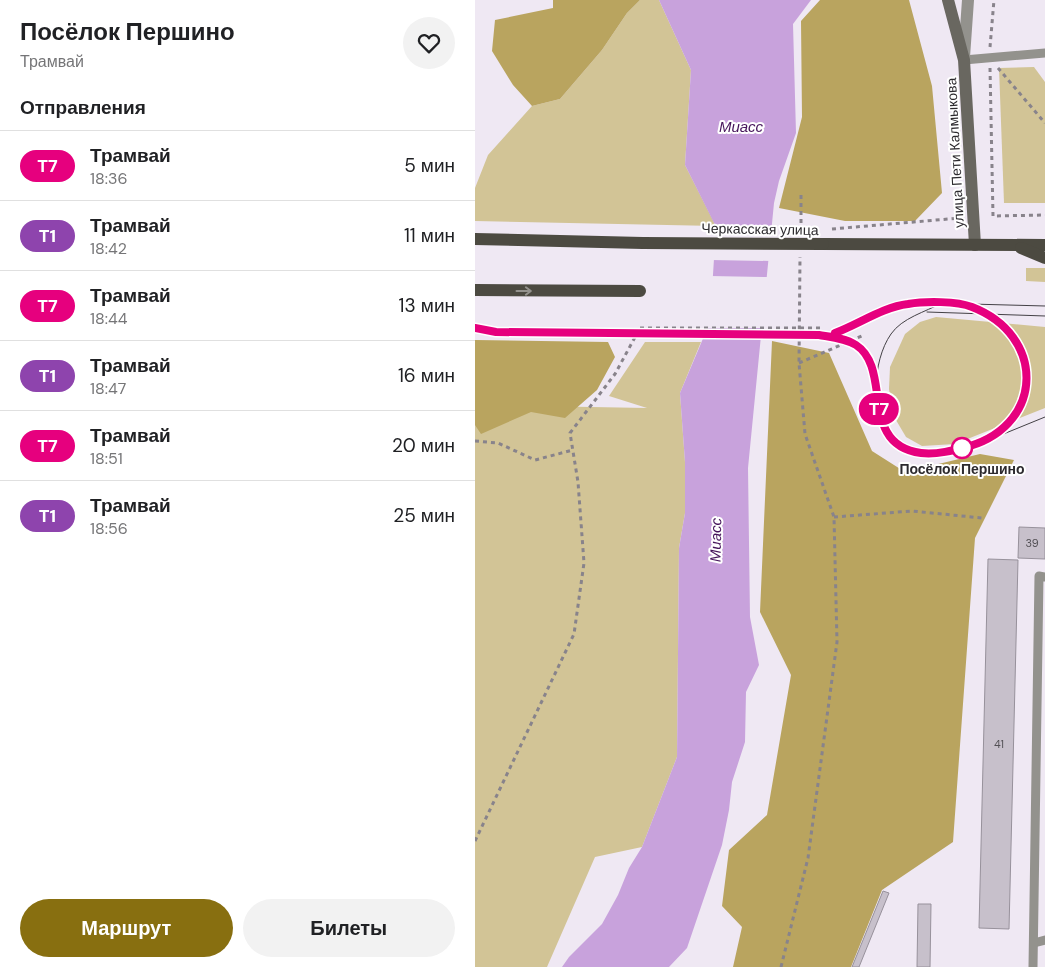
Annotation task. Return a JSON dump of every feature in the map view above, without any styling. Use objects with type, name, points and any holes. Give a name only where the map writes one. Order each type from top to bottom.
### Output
[{"type":"main road","name":"улица Пети Калмыкова","points":[[947,0],[964,60],[975,245]]},
{"type":"main road","name":"Черкасская улица","points":[[475,239],[643,243],[1045,245]]},
{"type":"main road","points":[[1014,245],[1045,258]]},
{"type":"main road","points":[[475,290],[640,291]]},
{"type":"street","name":"улица Пети Калмыкова","points":[[964,60],[968,0]]},
{"type":"lane","points":[[964,60],[1045,53]]},
{"type":"lane","points":[[1033,967],[1041,770],[1039,576],[1045,576]]},
{"type":"lane","points":[[1034,943],[1045,940]]},
{"type":"path","points":[[993,0],[989,58],[993,216]]},
{"type":"path","points":[[989,58],[1045,123]]},
{"type":"path","points":[[801,194],[801,234]]},
{"type":"path","points":[[824,229],[973,216],[1045,216]]},
{"type":"path","points":[[781,967],[808,858],[837,642],[834,517],[805,434],[799,363],[800,254]]},
{"type":"path","points":[[475,841],[574,634],[583,563],[578,482],[570,433],[615,374],[640,328],[821,328]]},
{"type":"path","points":[[799,363],[864,335]]},
{"type":"path","points":[[475,441],[498,443],[535,460],[573,450]]},
{"type":"path","points":[[834,517],[912,511],[982,518]]},
{"type":"shaded area","points":[[553,0],[640,0],[627,13],[602,50],[560,99],[532,106],[513,85],[492,51],[495,20],[553,8]]},
{"type":"shaded area","points":[[640,0],[659,0],[691,70],[685,165],[716,226],[475,221],[475,188],[488,155],[532,106],[560,99],[602,50],[627,13]]},
{"type":"shaded area","points":[[820,0],[909,0],[932,86],[942,193],[915,221],[845,221],[779,208],[802,117],[801,21]]},
{"type":"shaded area","points":[[1034,67],[1045,82],[1045,203],[1004,203],[999,68]]},
{"type":"shaded area","points":[[1026,268],[1045,268],[1045,282],[1026,281]]},
{"type":"shaded area","points":[[936,317],[1045,327],[1045,408],[955,444],[922,446],[906,437],[893,415],[889,389],[890,367],[905,334],[920,322]]},
{"type":"shaded area","points":[[475,340],[608,342],[615,357],[597,390],[565,418],[531,412],[481,434],[475,425]]},
{"type":"shaded area","points":[[772,341],[829,353],[872,451],[905,472],[980,454],[1014,460],[975,538],[953,842],[882,890],[851,967],[733,967],[742,927],[722,906],[729,850],[767,815],[791,675],[760,612]]},
{"type":"shaded area","points":[[645,342],[701,342],[680,393],[685,462],[685,513],[679,548],[677,757],[642,847],[595,857],[547,967],[475,967],[475,405],[647,408],[609,396]]},
{"type":"water","name":"Миасс","points":[[659,0],[811,0],[793,24],[796,133],[779,181],[774,203],[748,468],[750,617],[759,665],[746,692],[745,742],[732,782],[722,845],[687,948],[669,967],[562,967],[569,957],[602,924],[618,895],[629,868],[642,847],[677,757],[679,548],[685,513],[685,462],[680,393],[710,322],[716,227],[685,165],[691,70]]},
{"type":"pier","points":[[713,229],[774,229],[771,261],[711,260]]},
{"type":"pier","points":[[710,276],[769,277],[764,328],[705,328]]},
{"type":"building","points":[[1019,527],[1045,528],[1045,559],[1018,558]]},
{"type":"building","points":[[988,559],[1018,560],[1009,929],[979,928]]},
{"type":"building","points":[[883,891],[889,893],[859,967],[852,967]]},
{"type":"building","points":[[918,904],[931,904],[930,967],[917,967]]},
{"type":"tram line","points":[[826,334],[844,329],[902,305],[940,303]]},
{"type":"tram line","points":[[942,303],[914,316],[896,328],[885,345],[877,373],[876,389],[880,418],[886,431],[894,441],[900,446],[913,451],[934,453],[948,451],[979,443],[994,436],[1013,419],[1021,407],[1026,394],[1028,376],[1026,360],[1020,346],[1011,333],[999,322],[985,314],[953,303]]},
{"type":"tram line","name":"T7","points":[[475,328],[496,332],[819,335],[842,339],[856,345],[869,362],[875,380],[879,409],[886,430],[894,441],[907,450],[923,453],[963,448],[982,442],[1006,427],[1019,413],[1029,381],[1029,369],[1022,350],[1009,331],[987,314],[971,306],[953,303],[909,304],[895,307],[835,333]]},
{"type":"tram line","points":[[970,304],[1045,306]]},
{"type":"tram line","points":[[927,312],[1045,316]]},
{"type":"tram line","points":[[475,328],[496,333],[830,336],[854,345],[868,361],[875,378]]},
{"type":"tram line","points":[[1001,435],[1045,417]]},
{"type":"place","name":"Посёлок Першино","points":[[962,448]]}]
